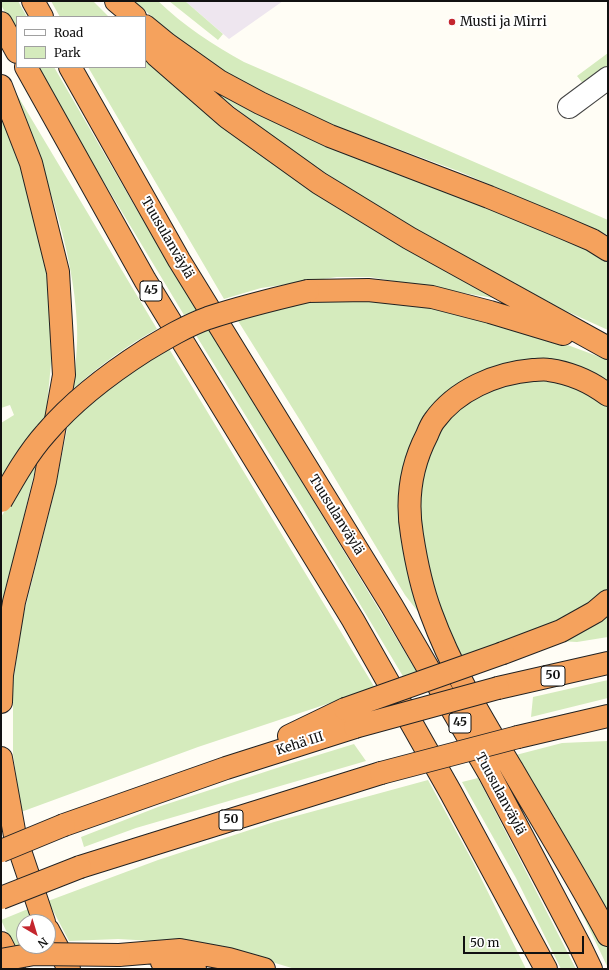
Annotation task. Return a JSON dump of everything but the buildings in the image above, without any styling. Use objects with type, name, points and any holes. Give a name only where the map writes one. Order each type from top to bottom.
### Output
[{"type":"highway","points":[[33,1],[41,16]]},
{"type":"highway","points":[[109,1],[122,16]]},
{"type":"highway","points":[[116,1],[134,16]]},
{"type":"highway","points":[[1,23],[16,50]]},
{"type":"highway","points":[[146,27],[218,81],[260,103],[330,136],[489,197],[592,240],[608,250]]},
{"type":"highway","points":[[146,43],[157,56],[227,117],[319,183],[409,238],[607,348]]},
{"type":"highway","name":"45","points":[[27,68],[145,280],[353,620],[455,800],[546,969]]},
{"type":"highway","name":"Tuusulanväylä","points":[[71,68],[179,260],[392,606],[489,773],[591,969]]},
{"type":"highway","points":[[1,86],[31,163],[58,272],[64,375],[45,481],[14,602],[2,675],[1,702]]},
{"type":"highway","points":[[1,501],[16,475],[45,433],[79,399],[121,366],[170,335],[207,318],[251,304],[308,291],[368,290],[432,297],[490,312],[607,348]]},
{"type":"highway","points":[[608,395],[598,387],[573,376],[547,370],[511,373],[493,378],[470,390],[452,402],[434,421],[420,448],[412,475],[409,504],[412,534],[420,575],[430,611],[444,647],[479,715],[590,901],[608,935]]},
{"type":"highway","points":[[350,718],[503,653],[561,631],[594,612],[608,601]]},
{"type":"highway","name":"Kehä III","points":[[1,851],[64,825],[226,768],[350,718],[498,688],[608,663]]},
{"type":"highway","name":"50","points":[[1,898],[80,867],[381,773],[518,737],[608,716]]},
{"type":"highway","points":[[1,758],[15,836],[41,914]]},
{"type":"highway","points":[[1,942],[14,969]]},
{"type":"highway","points":[[56,945],[69,969]]},
{"type":"highway","points":[[1,960],[34,954],[119,955],[180,950],[229,959],[264,969]]},
{"type":"highway","points":[[119,955],[195,969]]},
{"type":"street","points":[[569,107],[608,78]]},
{"type":"shaded area","points":[[185,1],[283,1],[229,39]]},
{"type":"green space","points":[[1,1],[18,1],[26,16],[16,16],[16,31],[1,5]]},
{"type":"green space","points":[[51,1],[93,1],[108,16],[59,16]]},
{"type":"green space","points":[[134,1],[158,1],[178,19],[199,34],[244,62],[608,220],[608,235],[458,171],[325,122],[281,103],[229,74],[179,40]]},
{"type":"green space","points":[[169,1],[185,1],[223,34],[218,40]]},
{"type":"green space","points":[[608,53],[608,69],[585,86],[577,76]]},
{"type":"green space","points":[[146,55],[499,299],[370,277],[337,277],[261,288],[224,299],[89,68],[146,68]]},
{"type":"green space","points":[[37,68],[55,68],[197,310],[184,315]]},
{"type":"green space","points":[[203,79],[522,218],[608,260],[608,330],[564,310],[449,248],[377,206],[304,159],[258,126],[213,90]]},
{"type":"green space","points":[[13,88],[157,329],[134,342],[113,357],[73,389],[77,350],[77,326],[75,296],[70,266],[63,235],[45,175]]},
{"type":"green space","points":[[1,107],[11,132],[46,259],[53,343],[45,420],[1,481],[1,423],[14,415],[10,405],[1,408]]},
{"type":"green space","points":[[312,299],[414,301],[519,327],[608,360],[608,381],[583,369],[531,361],[497,366],[468,379],[407,461],[400,487],[399,510],[401,540],[410,585],[419,613],[405,595],[303,425],[235,316]]},
{"type":"green space","points":[[208,327],[418,674],[404,678],[302,507],[194,332]]},
{"type":"green space","points":[[168,347],[375,688],[198,747],[21,812],[13,754],[13,683],[23,617],[54,493],[68,425],[92,400]]},
{"type":"green space","points":[[542,378],[570,383],[608,403],[608,588],[574,611],[538,630],[461,659],[438,599],[424,553],[420,513],[421,489],[425,466],[433,444],[445,425],[460,408],[479,394],[503,384]]},
{"type":"green space","points":[[38,457],[1,612],[1,517]]},
{"type":"green space","points":[[608,613],[608,637],[577,642],[558,641]]},
{"type":"green space","points":[[608,680],[608,698],[531,717],[533,697]]},
{"type":"green space","points":[[608,741],[608,913],[598,893],[512,756],[562,743]]},
{"type":"green space","points":[[354,744],[366,761],[136,828],[84,847],[81,837],[158,807]]},
{"type":"green space","points":[[478,778],[576,969],[561,969],[516,878],[462,782]]},
{"type":"green space","points":[[428,780],[473,862],[526,969],[295,969],[242,953],[189,943],[118,939],[69,941],[48,901],[158,860],[274,822]]},
{"type":"green space","points":[[576,901],[582,902],[587,908],[608,948],[608,968]]},
{"type":"green space","points":[[28,909],[30,914],[16,914],[16,947],[14,947],[1,920]]},
{"type":"place","name":"Musti ja Mirri","points":[[452,22]]}]
